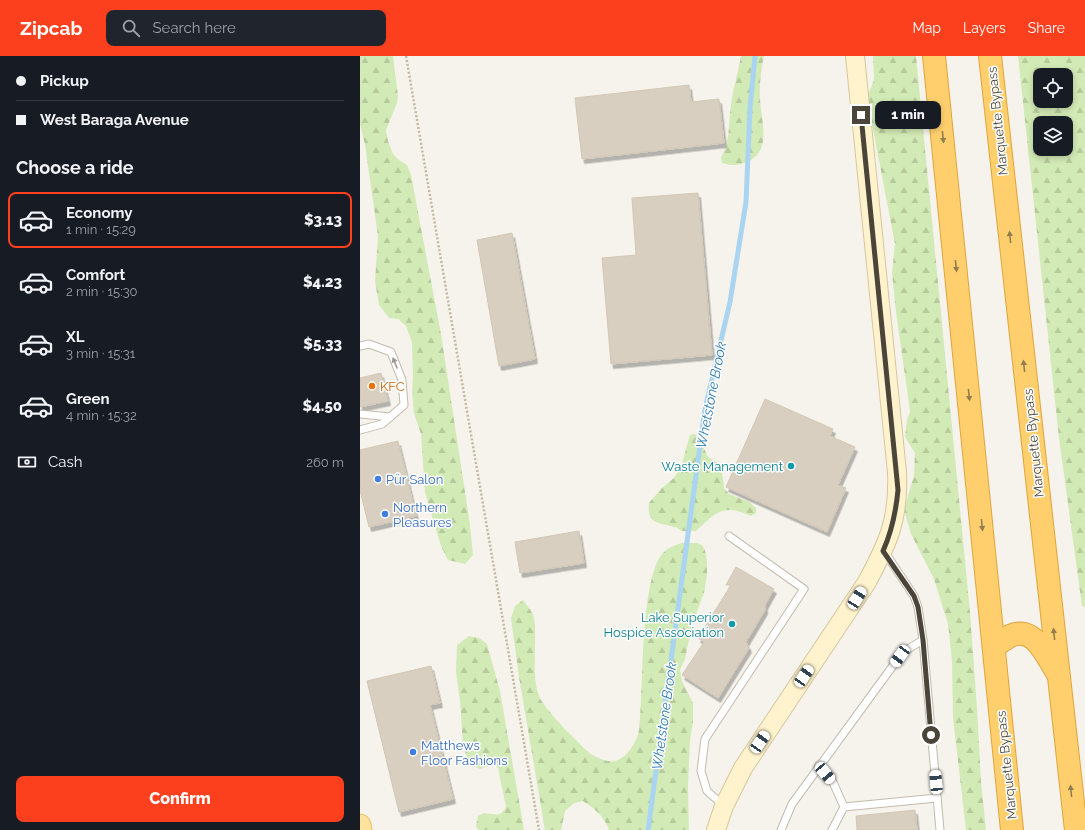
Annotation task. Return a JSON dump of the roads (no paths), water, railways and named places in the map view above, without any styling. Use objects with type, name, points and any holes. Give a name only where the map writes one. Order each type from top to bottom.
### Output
[{"type":"highway","name":"Marquette Bypass","points":[[934,56],[1012,830]]},
{"type":"highway","name":"Marquette Bypass","points":[[990,56],[1076,830]]},
{"type":"highway","points":[[994,647],[1011,636],[1021,633],[1031,637],[1038,642],[1058,676]]},
{"type":"main road","points":[[360,825],[361,830]]},
{"type":"street","points":[[716,830],[724,806],[743,768],[857,598],[883,551],[890,534],[895,514],[898,490],[856,56]]},
{"type":"lane","points":[[360,346],[369,344],[391,352],[402,380],[404,405],[382,424],[360,430]]},
{"type":"lane","points":[[360,414],[390,417]]},
{"type":"lane","points":[[724,806],[707,792],[701,772],[705,739],[804,589],[729,536]]},
{"type":"lane","points":[[883,551],[914,596],[918,607],[923,640],[940,830]]},
{"type":"lane","points":[[781,830],[792,804],[900,656],[923,640]]},
{"type":"lane","points":[[819,765],[832,780],[844,807]]},
{"type":"lane","points":[[844,807],[937,798]]},
{"type":"lane","points":[[832,830],[844,807]]},
{"type":"waterway","name":"Whetstone Brook","points":[[648,830],[705,409],[730,302],[746,202],[750,108],[755,56]]},
{"type":"place","name":"KFC","points":[[372,386]]},
{"type":"place","name":"Waste Management","points":[[791,466]]},
{"type":"place","name":"Pür Salon","points":[[378,479]]},
{"type":"place","name":"Northern Pleasures","points":[[385,514]]},
{"type":"place","name":"Lake Superior Hospice Association","points":[[732,624]]},
{"type":"place","name":"Matthews Floor Fashions","points":[[413,752]]}]
